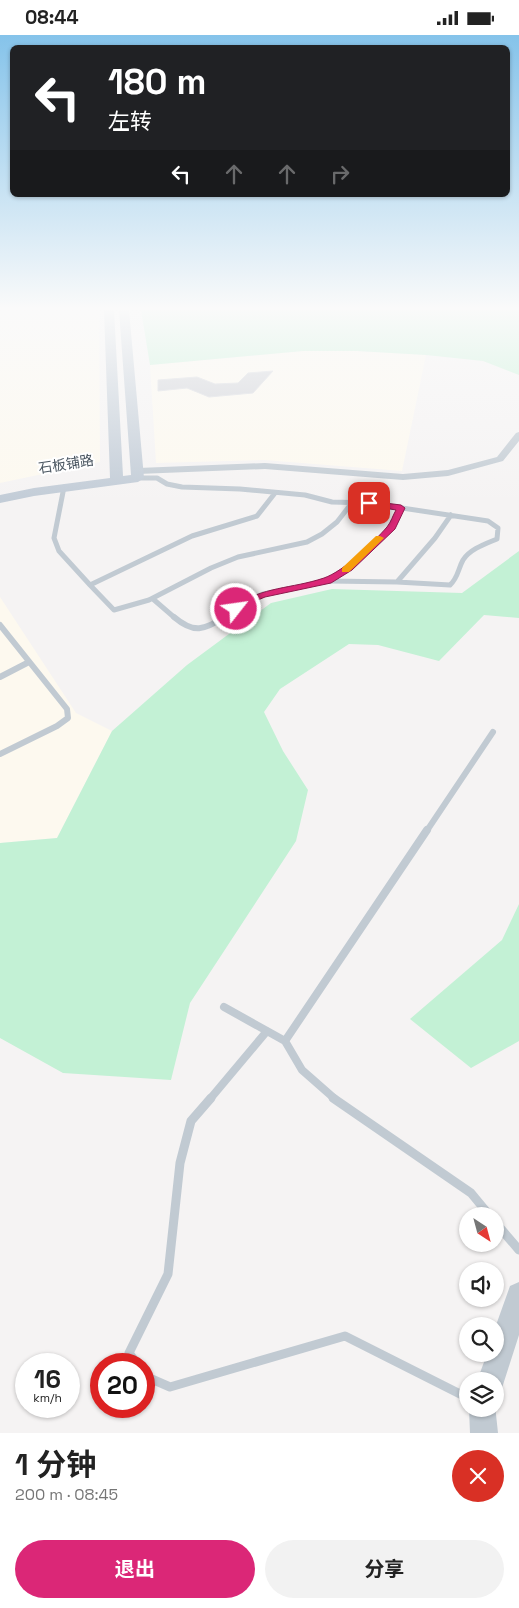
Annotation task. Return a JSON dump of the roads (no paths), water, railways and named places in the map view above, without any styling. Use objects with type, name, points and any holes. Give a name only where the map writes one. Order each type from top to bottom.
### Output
[{"type":"main road","points":[[112,375],[117,475]]},
{"type":"main road","points":[[130,375],[138,474]]},
{"type":"main road","name":"石板铺路","points":[[0,491],[117,475],[138,474]]},
{"type":"main road","name":"石板铺路","points":[[0,499],[117,475]]},
{"type":"street","points":[[138,474],[265,466],[403,477],[448,473],[500,459],[519,435]]},
{"type":"street","points":[[493,1372],[519,1295]]},
{"type":"street","points":[[483,1417],[484,1433]]},
{"type":"lane","points":[[138,474],[157,478],[167,484],[182,487],[305,495],[332,502],[351,504],[369,503],[488,521],[498,528],[497,539],[480,546],[464,559],[455,581],[450,585],[328,581],[262,595],[250,600],[208,628],[196,629],[183,625],[153,599]]},
{"type":"lane","points":[[64,487],[54,538],[59,551],[114,610],[153,599],[220,563],[293,547],[316,539],[340,520],[351,504]]},
{"type":"lane","points":[[90,585],[192,536],[257,516],[275,493]]},
{"type":"lane","points":[[328,581],[349,568],[392,527],[401,508]]},
{"type":"lane","points":[[397,582],[435,538],[451,515]]},
{"type":"lane","points":[[0,625],[66,709],[68,718],[57,726],[0,754]]},
{"type":"lane","points":[[0,677],[29,662]]},
{"type":"lane","points":[[285,1041],[493,732]]},
{"type":"lane","points":[[224,1007],[285,1041],[302,1070],[333,1098],[471,1193],[483,1207]]},
{"type":"lane","points":[[129,1353],[168,1273],[180,1163],[191,1121],[267,1031]]},
{"type":"lane","points":[[504,1232],[519,1250]]},
{"type":"lane","points":[[155,1380],[170,1387],[345,1336],[459,1393]]}]
